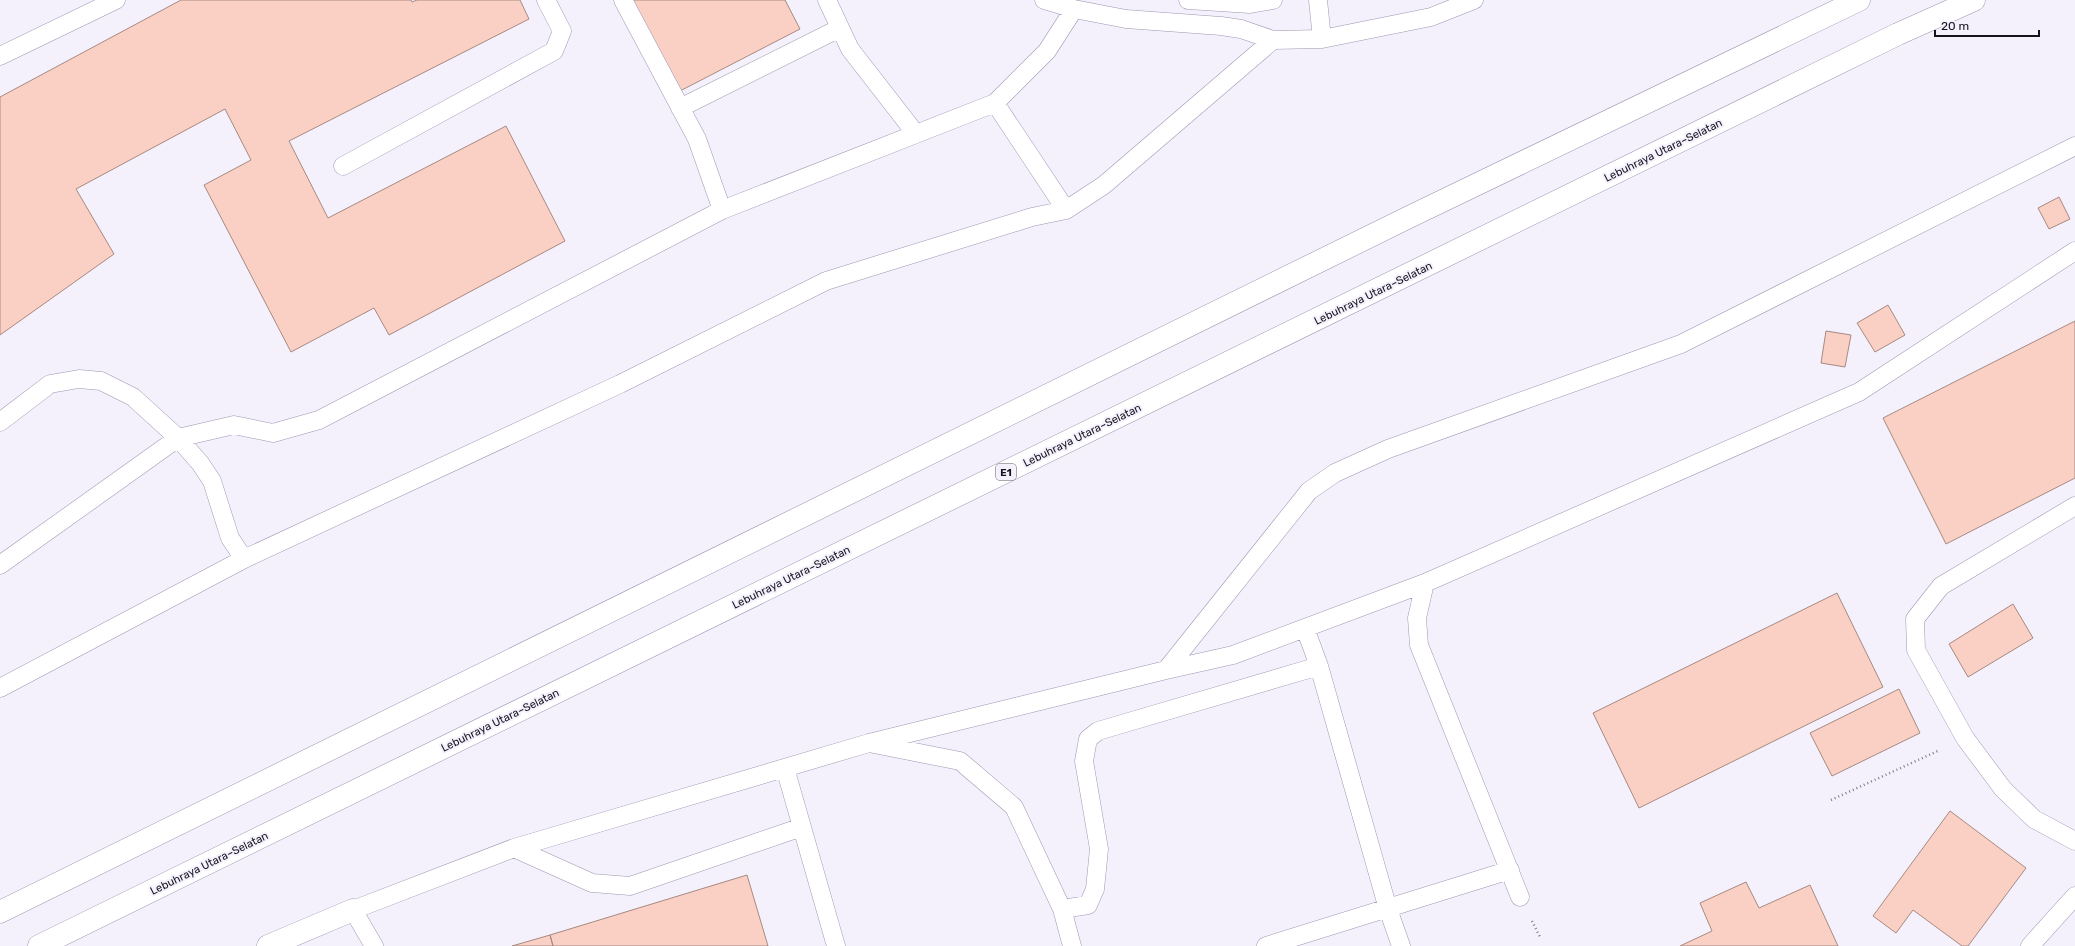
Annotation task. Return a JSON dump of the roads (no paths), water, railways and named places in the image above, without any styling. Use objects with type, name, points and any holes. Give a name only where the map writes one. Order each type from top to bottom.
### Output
[{"type":"highway","points":[[0,912],[1391,226],[1859,0]]},
{"type":"highway","name":"Lebuhraya Utara–Selatan","points":[[39,946],[1898,34],[1974,0]]},
{"type":"highway","points":[[268,946],[353,910]]},
{"type":"lane","points":[[0,56],[116,0]]},
{"type":"lane","points":[[342,166],[554,51],[562,31],[546,0]]},
{"type":"lane","points":[[623,0],[697,139],[722,210]]},
{"type":"lane","points":[[827,0],[850,49],[916,134]]},
{"type":"lane","points":[[1044,0],[1074,9],[1126,19],[1241,29],[1273,40],[1322,39],[1431,17],[1474,0]]},
{"type":"lane","points":[[1188,0],[1250,4],[1273,0]]},
{"type":"lane","points":[[1318,0],[1322,39]]},
{"type":"lane","points":[[0,565],[178,438],[234,425],[273,433],[319,420],[722,210],[995,103],[1047,51],[1074,9]]},
{"type":"lane","points":[[680,108],[840,28]]},
{"type":"lane","points":[[0,688],[244,559],[620,384],[826,281],[1032,217],[1066,210],[1104,185],[1273,40]]},
{"type":"lane","points":[[995,103],[1066,210]]},
{"type":"lane","points":[[1166,670],[1309,491],[1336,473],[1388,450],[1681,344],[2075,146]]},
{"type":"lane","points":[[374,946],[353,910],[514,848],[869,743],[1233,655],[1425,583],[1859,392],[2075,251]]},
{"type":"lane","points":[[0,422],[50,384],[79,379],[101,381],[134,397],[178,438],[200,463],[212,481],[230,538],[244,559]]},
{"type":"lane","points":[[2075,506],[1941,586],[1915,619],[1916,650],[1965,738],[2002,789],[2034,819],[2075,841]]},
{"type":"lane","points":[[1425,583],[1417,618],[1418,645],[1520,897]]},
{"type":"lane","points":[[1305,628],[1319,666],[1388,909],[1401,946]]},
{"type":"lane","points":[[1062,909],[1088,905],[1096,890],[1099,849],[1084,761],[1088,738],[1098,732],[1319,666]]},
{"type":"lane","points":[[869,743],[960,761],[1014,807],[1062,909],[1072,946]]},
{"type":"lane","points":[[785,768],[836,946]]},
{"type":"lane","points":[[514,848],[592,884],[630,886],[802,826]]},
{"type":"lane","points":[[1266,946],[1286,943],[1510,870]]},
{"type":"lane","points":[[2030,946],[2075,896]]}]
